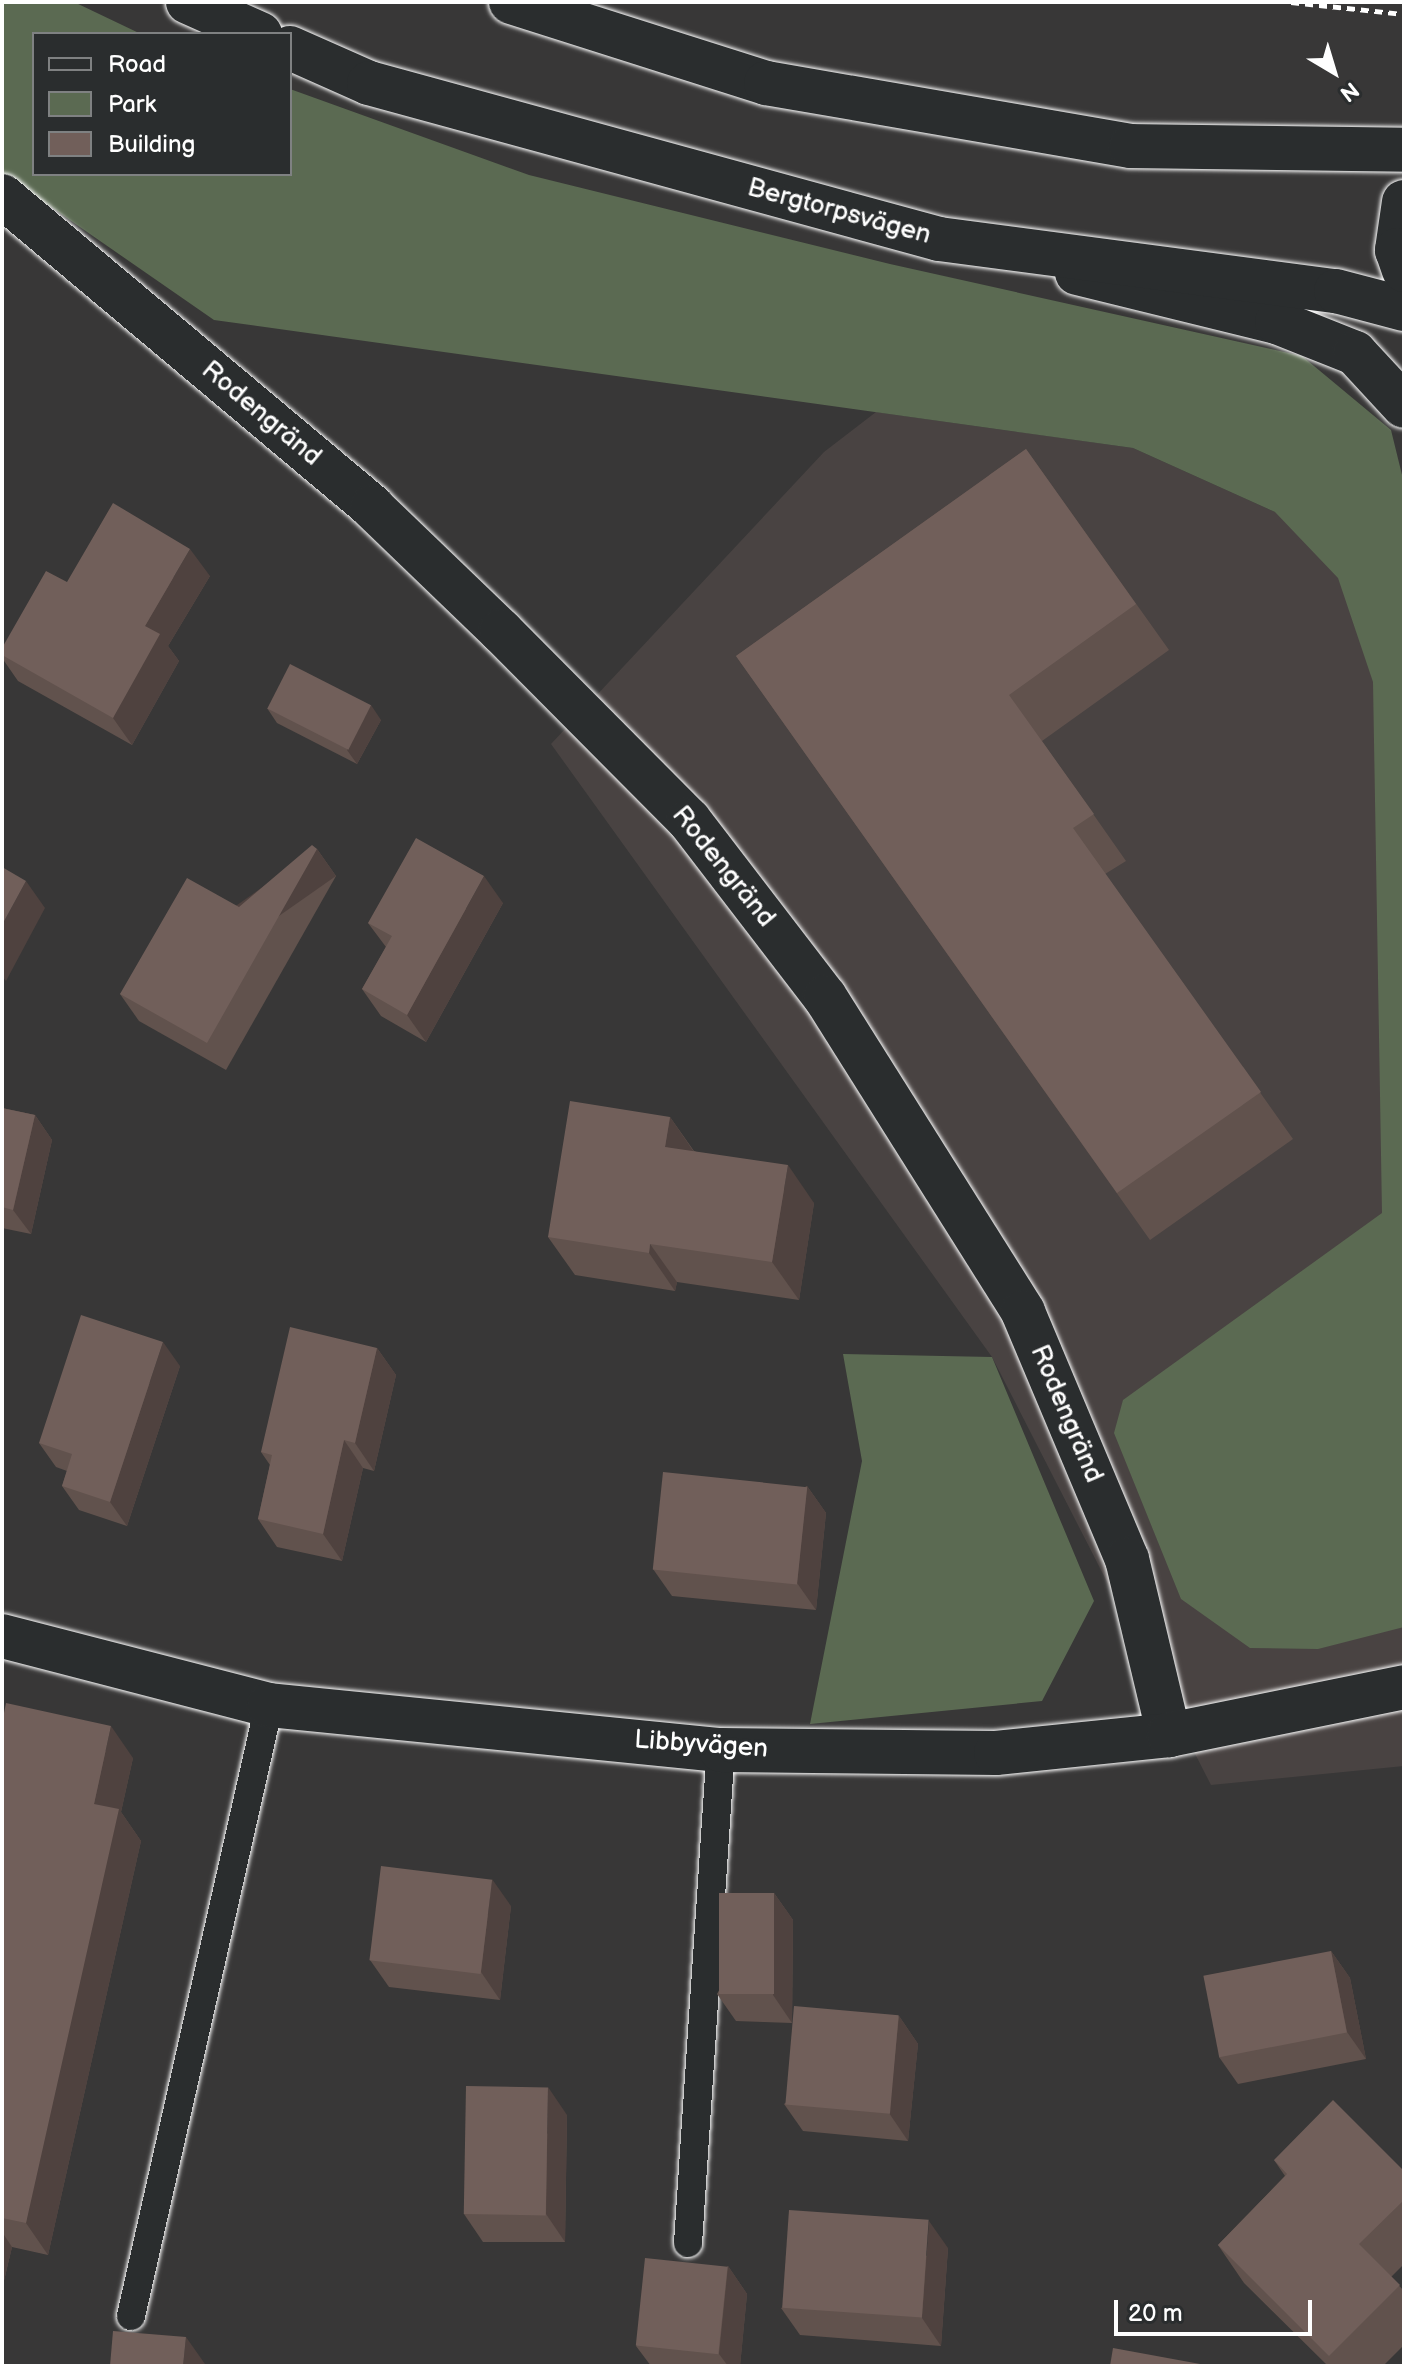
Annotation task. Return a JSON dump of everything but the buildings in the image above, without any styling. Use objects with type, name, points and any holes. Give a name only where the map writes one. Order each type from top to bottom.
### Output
[{"type":"street","points":[[188,2],[256,32]]},
{"type":"street","points":[[511,2],[766,83],[1131,146],[1404,150]]},
{"type":"street","name":"Bergtorpsvägen","points":[[292,49],[369,83],[939,239],[1336,291],[1404,309]]},
{"type":"street","name":"Rodengränd","points":[[2,196],[372,507],[501,631],[689,820],[825,997],[1023,1312],[1127,1559],[1169,1735]]},
{"type":"street","points":[[1404,202],[1397,250],[1404,270]]},
{"type":"street","points":[[939,239],[1277,322],[1355,353],[1404,406]]},
{"type":"street","name":"Libbyvägen","points":[[2,1636],[269,1705],[721,1750],[996,1753],[1169,1735],[1404,1687]]},
{"type":"lane","points":[[131,2316],[269,1705]]},
{"type":"lane","points":[[688,2243],[721,1750]]},
{"type":"path","points":[[1291,2],[1404,14]]},
{"type":"shaded area","points":[[876,412],[1133,448],[1275,512],[1404,512],[1404,1766],[1211,1785],[992,1357],[551,744],[824,452]]},
{"type":"green space","points":[[2,2],[74,2],[137,32],[32,32],[32,176],[292,176],[292,90],[529,175],[890,264],[1302,356],[1391,430],[1404,483],[1404,1627],[1318,1649],[1250,1648],[1181,1599],[1114,1433],[1123,1400],[1382,1213],[1373,682],[1338,578],[1275,512],[1133,448],[214,320],[2,173]]},
{"type":"green space","points":[[843,1354],[992,1357],[1094,1601],[1042,1701],[810,1724],[862,1461]]}]
